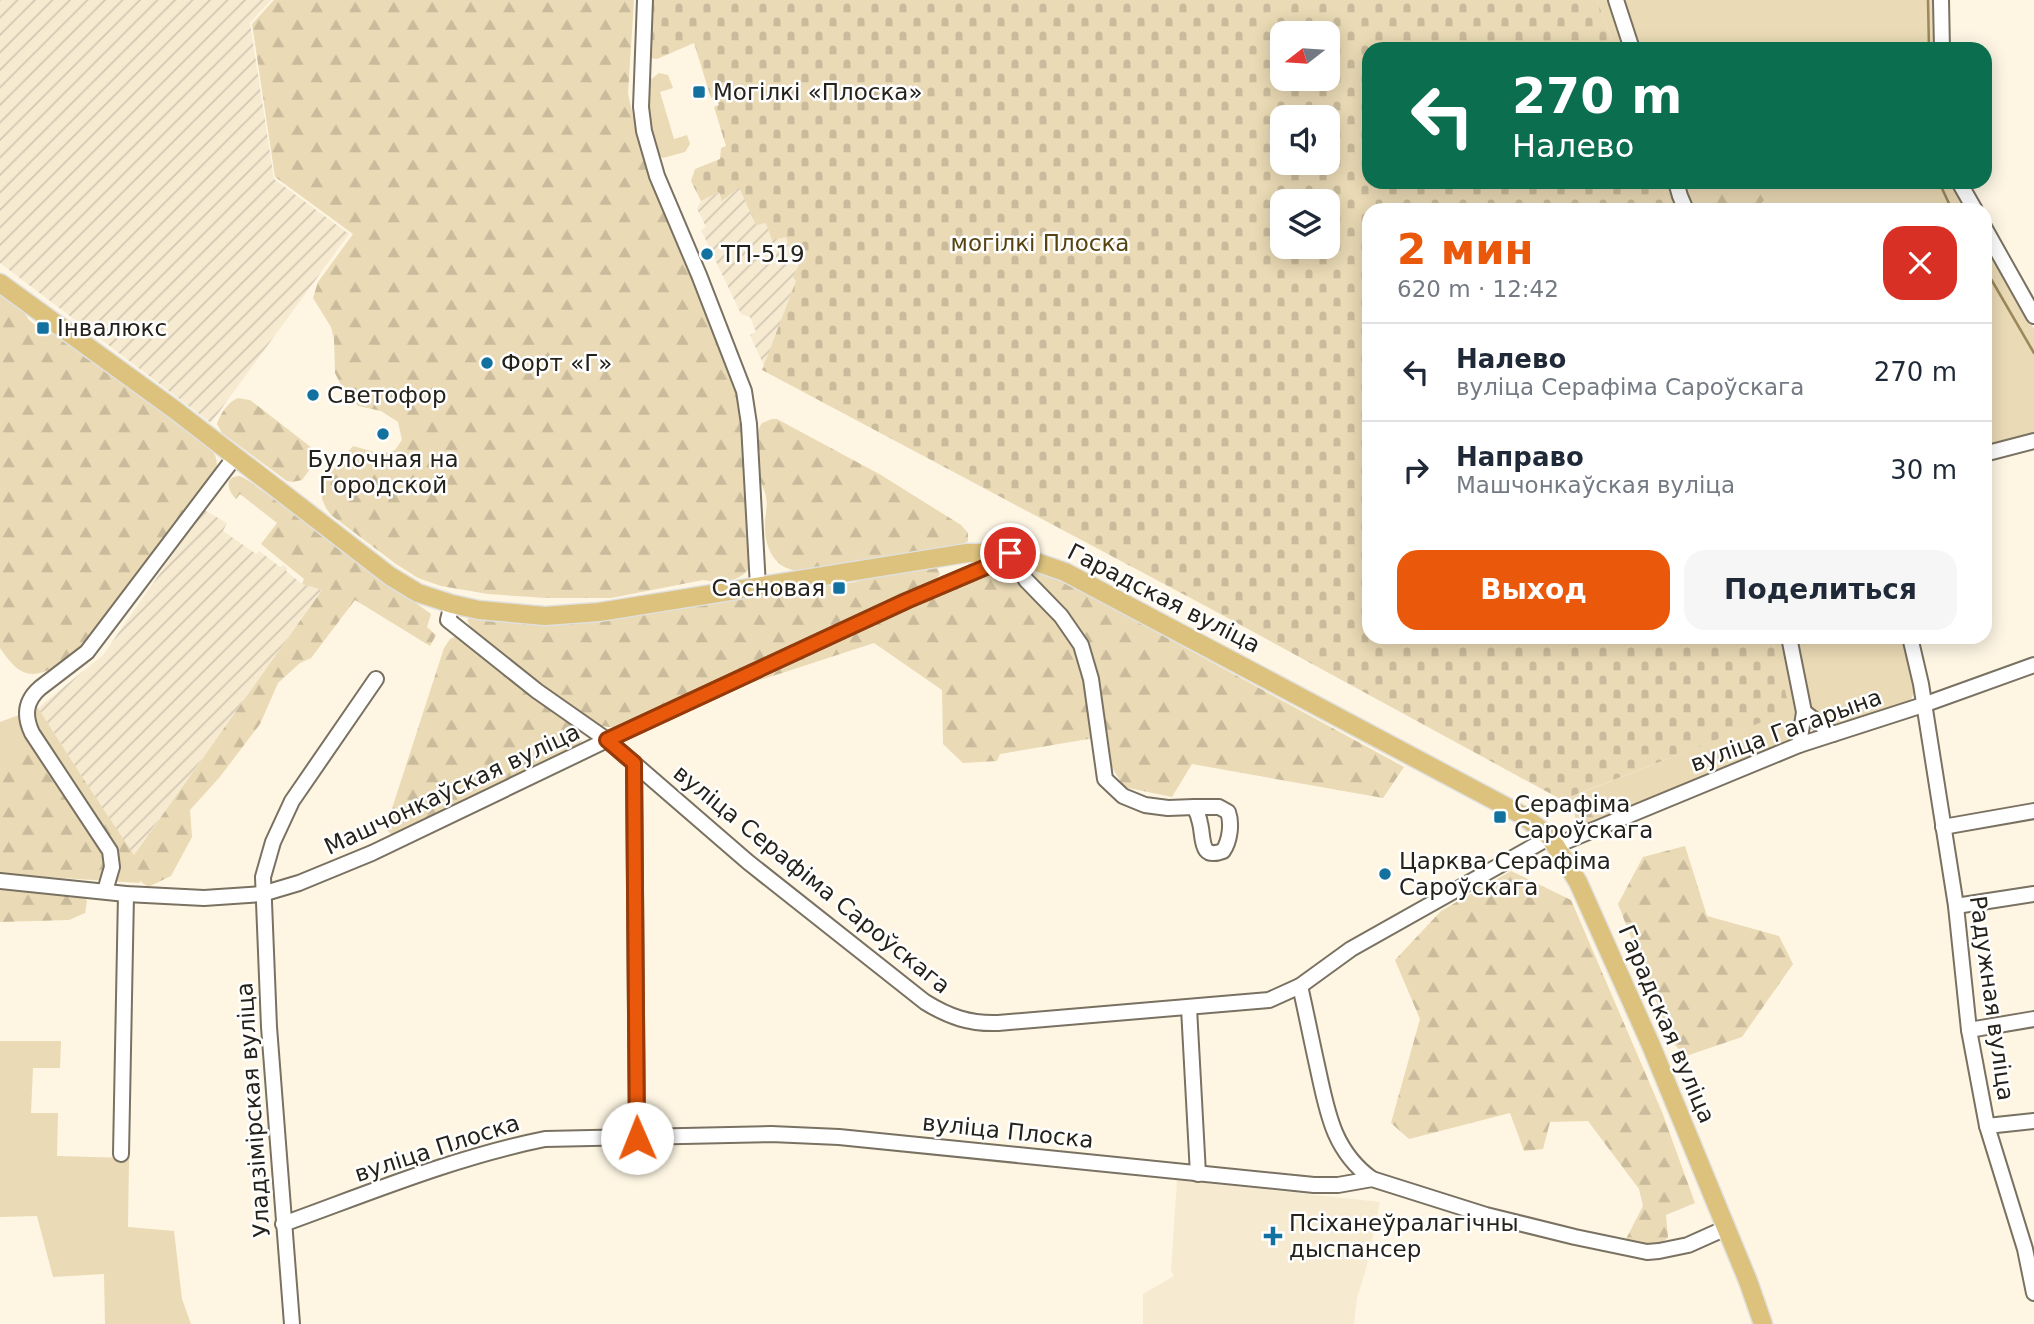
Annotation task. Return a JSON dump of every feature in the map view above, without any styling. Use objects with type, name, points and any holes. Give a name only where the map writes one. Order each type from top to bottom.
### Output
[{"type":"main road","name":"Гарадская вуліца","points":[[0,283],[174,410],[390,576],[418,593],[452,604],[508,614],[571,615],[944,556],[1010,553],[1065,572],[1534,822],[1553,841],[1578,883],[1650,1043],[1763,1324]]},
{"type":"street","points":[[645,0],[641,107],[644,131],[657,176],[702,280],[744,391],[749,424],[758,587]]},
{"type":"street","points":[[1616,0],[1630,42]]},
{"type":"street","points":[[1941,0],[1942,42]]},
{"type":"street","points":[[1992,241],[2034,316]]},
{"type":"street","points":[[1992,452],[2034,441]]},
{"type":"street","points":[[105,891],[113,867],[110,850],[32,733],[26,710],[33,695],[93,644],[234,458]]},
{"type":"street","points":[[1010,553],[1026,580],[1061,616],[1081,645],[1091,679],[1105,779],[1124,796],[1145,805],[1194,807]]},
{"type":"street","name":"Машчонкаўская вуліца","points":[[0,881],[126,894],[204,898],[262,894],[299,883],[346,864],[906,601],[993,564],[1010,553]]},
{"type":"street","name":"вуліца Серафіма Сароўскага","points":[[452,604],[448,620],[537,691],[607,740],[748,862],[925,1002],[959,1019],[985,1023],[1269,1000],[1300,986],[1351,949],[1553,841]]},
{"type":"street","points":[[1790,644],[1804,712],[1799,745]]},
{"type":"street","name":"Радужная вуліца","points":[[1912,644],[1921,684],[1944,827],[1956,906],[1969,1030],[1987,1126],[2025,1249],[2034,1293]]},
{"type":"street","name":"вуліца Гагарына","points":[[1553,841],[1799,745],[2034,665]]},
{"type":"street","name":"Уладзімірская вуліца","points":[[292,1324],[269,1027],[262,894],[266,861],[292,801],[376,679]]},
{"type":"street","points":[[1804,712],[1833,734]]},
{"type":"street","points":[[634,763],[637,1138]]},
{"type":"street","points":[[1944,827],[2034,811]]},
{"type":"street","points":[[121,1154],[126,894]]},
{"type":"street","points":[[1956,906],[2034,894]]},
{"type":"street","points":[[1300,986],[1331,1124],[1352,1162],[1372,1179]]},
{"type":"street","points":[[1189,1008],[1198,1174]]},
{"type":"street","points":[[1969,1030],[2034,1019]]},
{"type":"street","points":[[1987,1126],[2034,1121]]},
{"type":"street","name":"вуліца Плоска","points":[[283,1224],[456,1162],[545,1139],[771,1134],[839,1137],[1325,1186],[1372,1179],[1486,1216],[1635,1250],[1673,1249],[1726,1228]]},
{"type":"shaded area","points":[[0,0],[271,0],[250,23],[274,179],[349,234],[211,423],[0,263]]},
{"type":"shaded area","points":[[739,186],[756,224],[766,223],[786,237],[799,264],[793,277],[796,281],[764,366],[750,335],[756,332],[750,317],[741,314],[701,230],[706,227],[697,209],[701,201],[719,192],[722,200]]},
{"type":"shaded area","points":[[204,510],[227,523],[223,531],[256,554],[259,551],[280,567],[283,565],[287,568],[286,571],[302,584],[322,590],[133,856],[38,708],[103,655]]},
{"type":"shaded area","name":"Псіханеўралагічны дыспансер","points":[[1177,1180],[1380,1202],[1357,1298],[1354,1324],[1143,1324],[1143,1294],[1174,1276],[1171,1271]]},
{"type":"green space","points":[[274,0],[634,0],[628,94],[640,145],[725,356],[738,396],[742,418],[751,564],[743,575],[731,580],[703,580],[611,598],[546,598],[488,594],[441,586],[418,578],[331,515],[322,499],[322,488],[326,478],[353,446],[382,454],[395,450],[402,440],[398,422],[381,411],[358,406],[341,385],[335,373],[331,327],[313,298],[318,282],[353,234],[275,177],[252,24]]},
{"type":"green space","name":"могілкі Плоска","points":[[651,0],[1597,0],[1612,42],[1362,42],[1362,189],[1664,189],[1668,203],[1362,203],[1362,644],[1774,644],[1790,711],[1562,800],[1213,610],[762,370],[796,281],[793,277],[799,264],[786,237],[772,240],[766,223],[756,225],[739,187],[722,201],[719,192],[701,201],[691,181],[695,169],[720,159],[721,148],[726,146],[714,107],[719,105],[716,97],[711,98],[694,43],[657,59],[649,58]]},
{"type":"green space","points":[[1597,0],[1611,0],[1625,42],[1612,42]]},
{"type":"green space","points":[[1620,0],[1935,0],[1935,42],[1635,42]]},
{"type":"green space","points":[[659,73],[668,75],[673,88],[660,92],[674,139],[687,135],[690,144],[685,152],[663,158],[657,154],[648,119],[649,81]]},
{"type":"green space","points":[[1664,189],[1772,189],[1762,203],[1668,203]]},
{"type":"green space","points":[[1686,189],[1953,189],[1961,203],[1690,203]]},
{"type":"green space","points":[[1992,258],[2034,329],[2034,436],[1992,446]]},
{"type":"green space","points":[[0,295],[22,309],[29,320],[45,333],[61,336],[208,446],[217,461],[215,472],[88,641],[61,663],[34,674],[26,673],[13,665],[0,648]]},
{"type":"green space","points":[[238,398],[250,400],[312,448],[316,461],[302,480],[287,481],[222,433],[217,424],[218,420],[228,405]]},
{"type":"green space","points":[[777,419],[881,475],[961,525],[968,533],[968,541],[960,546],[800,571],[784,567],[769,549],[765,533],[767,501],[757,464],[756,441],[759,428],[762,423]]},
{"type":"green space","points":[[240,476],[431,614],[427,627],[436,635],[430,646],[355,600],[311,658],[300,663],[278,683],[260,724],[219,778],[190,810],[192,837],[171,876],[148,887],[136,878],[79,786],[84,780],[134,855],[322,590],[302,584],[304,579],[261,544],[277,523],[240,494],[236,499],[229,488],[229,481]]},
{"type":"green space","points":[[936,566],[940,574],[934,581],[616,728],[595,725],[472,630],[467,620],[473,615],[536,620],[811,583],[830,586],[856,582],[875,574]]},
{"type":"green space","points":[[1027,570],[1054,577],[1070,585],[1404,767],[1383,798],[1192,764],[1172,797],[1124,787],[1094,738],[1000,754],[997,761],[963,763],[943,744],[942,690],[874,643],[757,681],[947,589],[986,576]]},
{"type":"green space","points":[[461,638],[573,725],[581,735],[580,747],[394,835],[387,830],[387,824],[444,648],[450,639]]},
{"type":"green space","points":[[1774,644],[1787,644],[1797,689],[1798,716],[1791,740],[1590,824],[1580,824],[1575,818],[1575,811],[1563,800],[1789,711]]},
{"type":"green space","points":[[1797,644],[1905,644],[1915,689],[1911,700],[1836,727],[1824,724],[1812,713]]},
{"type":"green space","points":[[38,708],[133,856],[140,883],[0,874],[0,722]]},
{"type":"green space","points":[[16,750],[34,757],[77,812],[107,859],[106,871],[102,875],[96,877],[0,870],[0,753]]},
{"type":"green space","points":[[1599,797],[1613,800],[1618,812],[1590,824],[1580,824],[1575,818],[1575,811],[1585,802]]},
{"type":"green space","points":[[1685,846],[1707,916],[1779,936],[1793,964],[1742,1037],[1686,1056],[1672,1042],[1618,904],[1643,857]]},
{"type":"green space","points":[[1511,871],[1571,900],[1662,1112],[1695,1203],[1666,1215],[1668,1238],[1651,1249],[1626,1239],[1643,1206],[1639,1189],[1588,1121],[1550,1122],[1543,1149],[1524,1151],[1510,1113],[1409,1139],[1391,1123],[1420,1019],[1395,960],[1441,911]]},
{"type":"green space","points":[[0,886],[84,896],[87,901],[85,913],[69,920],[0,922]]},
{"type":"green space","points":[[0,1041],[61,1041],[60,1068],[33,1068],[31,1113],[58,1113],[57,1156],[129,1158],[128,1227],[174,1231],[182,1299],[191,1324],[105,1324],[104,1274],[53,1277],[37,1216],[0,1217]]},
{"type":"waterway","points":[[1928,0],[1929,42]]},
{"type":"waterway","points":[[1942,189],[1949,203]]},
{"type":"waterway","points":[[1992,281],[2034,353]]},
{"type":"place","name":"Могілкі «Плоска»","points":[[699,92]]},
{"type":"place","name":"ТП-519","points":[[707,254]]},
{"type":"place","name":"Інвалюкс","points":[[43,328]]},
{"type":"place","name":"Форт «Г»","points":[[487,363]]},
{"type":"place","name":"Светофор","points":[[313,395]]},
{"type":"place","name":"Булочная на Городской","points":[[383,434]]},
{"type":"place","name":"Сасновая","points":[[839,588]]},
{"type":"place","name":"Серафіма Сароўскага","points":[[1500,817]]},
{"type":"place","name":"Царква Серафіма Сароўскага","points":[[1385,874]]},
{"type":"place","name":"Псіханеўралагічны дыспансер","points":[[1273,1236]]},
{"type":"route","points":[[637,1138],[634,763],[607,740],[906,601],[993,564],[1010,553]]}]
